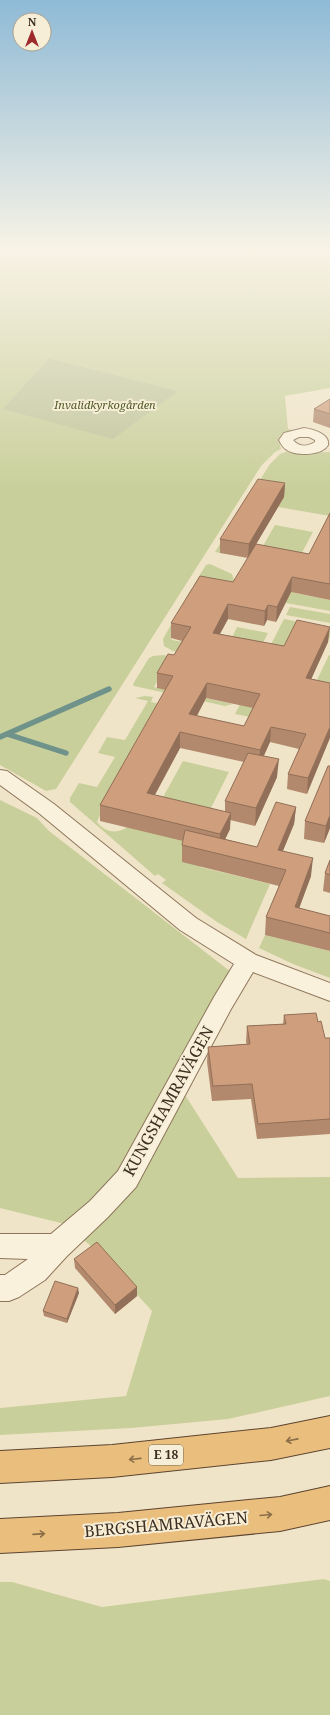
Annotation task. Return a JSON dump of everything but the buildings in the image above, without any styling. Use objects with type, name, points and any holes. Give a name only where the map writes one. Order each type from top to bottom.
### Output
[{"type":"highway","name":"E 18","points":[[0,1467],[112,1461],[271,1444],[330,1432]]},
{"type":"highway","name":"BERGSHAMRAVÄGEN","points":[[0,1536],[118,1530],[272,1515],[330,1503]]},
{"type":"street","points":[[0,776],[47,809],[188,924],[248,961],[330,992]]},
{"type":"street","name":"KUNGSHAMRAVÄGEN","points":[[0,1288],[9,1288],[35,1271],[57,1247],[99,1209],[127,1179],[222,1003],[248,961]]},
{"type":"street","points":[[0,1246],[57,1247]]},
{"type":"green space","points":[[0,330],[330,330],[330,388],[285,396],[288,429],[293,430],[281,435],[279,441],[281,449],[275,452],[261,466],[56,789],[46,791],[0,765]],"holes":[[[49,358],[177,391],[4,409]]]},
{"type":"green space","name":"Invalidkyrkogården","points":[[49,358],[178,391],[113,439],[3,409]]},
{"type":"green space","points":[[288,451],[308,453],[330,452],[330,516],[278,507],[284,497],[238,524],[220,553],[215,552],[270,464],[280,454]]},
{"type":"green space","points":[[275,525],[313,532],[298,560],[259,553]]},
{"type":"green space","points":[[210,564],[232,574],[235,583],[229,592],[193,586],[206,565]]},
{"type":"green space","points":[[246,574],[295,593],[330,600],[330,611],[236,594]]},
{"type":"green space","points":[[191,589],[200,591],[171,638],[172,640],[189,643],[224,625],[216,642],[187,654],[173,651],[164,646],[163,639]]},
{"type":"green space","points":[[290,607],[330,614],[330,623],[286,615]]},
{"type":"green space","points":[[284,619],[330,628],[330,637],[328,642],[255,718],[235,714]]},
{"type":"green space","points":[[237,627],[268,633],[256,657],[230,642]]},
{"type":"green space","points":[[163,655],[185,659],[161,675],[154,687],[233,704],[225,706],[134,686],[133,684],[149,658]]},
{"type":"green space","points":[[330,655],[330,683],[317,680]]},
{"type":"green space","points":[[145,696],[153,697],[151,702],[165,705],[110,802],[220,850],[200,867],[270,884],[246,939],[217,922],[162,883],[166,880],[158,874],[155,876],[70,802],[70,798],[79,783],[97,787],[115,757],[98,753],[107,737],[125,740],[148,701],[135,698]],"holes":[[[101,813],[127,820],[126,828],[118,831],[107,830],[97,822]]]},
{"type":"green space","points":[[183,761],[229,772],[210,810],[162,799]]},
{"type":"green space","points":[[0,800],[37,818],[49,831],[231,972],[171,1073],[238,1178],[330,1177],[330,1396],[228,1419],[131,1428],[0,1435],[0,1408],[126,1396],[152,1311],[97,1251],[80,1237],[69,1225],[0,1208]]},
{"type":"green space","points":[[265,935],[330,951],[330,978],[293,964],[259,948]]},
{"type":"green space","points":[[324,1579],[330,1581],[330,1715],[0,1715],[0,1582],[12,1582],[102,1607]]},
{"type":"waterway","points":[[0,737],[109,689]]},
{"type":"waterway","points":[[7,734],[66,753]]}]
